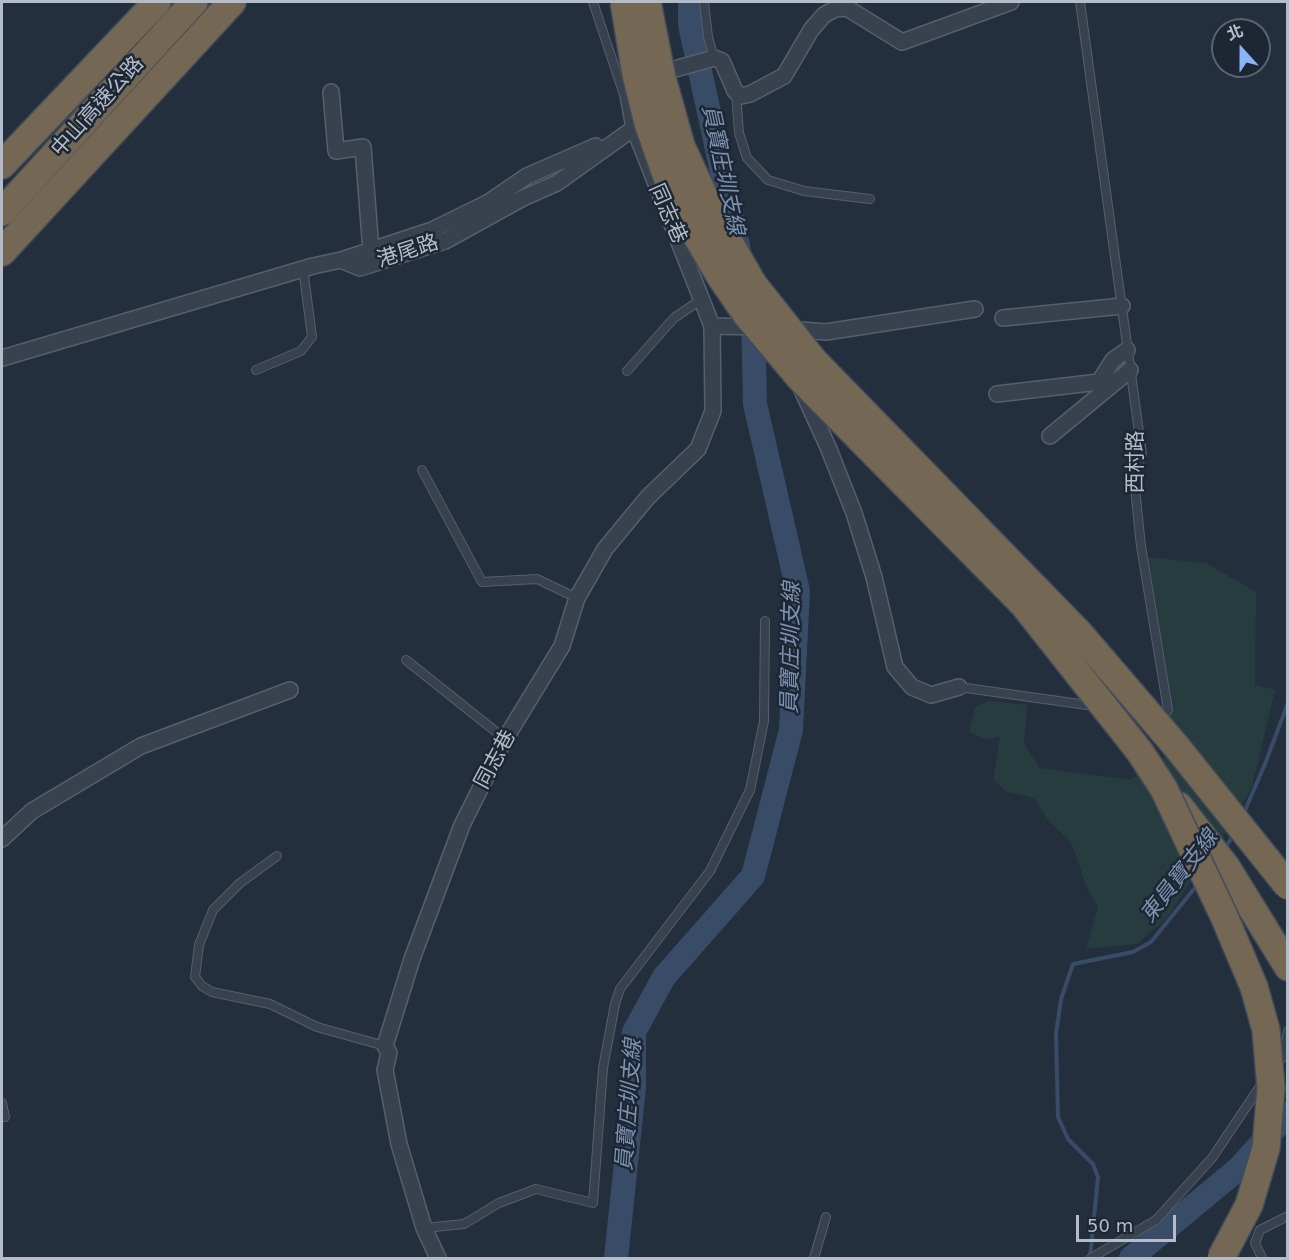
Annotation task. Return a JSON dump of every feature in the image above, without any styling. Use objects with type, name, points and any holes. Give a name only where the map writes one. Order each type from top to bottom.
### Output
[{"type":"highway","name":"中山高速公路","points":[[2,165],[157,2]]},
{"type":"highway","name":"中山高速公路","points":[[2,212],[194,2]]},
{"type":"highway","points":[[2,252],[232,2]]},
{"type":"highway","points":[[647,2],[662,78],[681,146],[710,209],[753,284],[814,361],[1080,634],[1176,746],[1287,886]]},
{"type":"highway","points":[[620,10],[648,123],[668,180],[688,221],[746,314],[800,378],[1023,604],[1140,752],[1164,789],[1227,868],[1287,967]]},
{"type":"highway","points":[[2,156],[94,67]]},
{"type":"highway","points":[[1164,789],[1224,916],[1254,987],[1266,1030],[1271,1088],[1266,1148],[1249,1205],[1221,1258]]},
{"type":"street","points":[[610,2],[620,10],[636,12],[647,2]]},
{"type":"street","points":[[627,85],[672,68],[712,58],[722,61],[735,91],[741,96],[750,94],[784,76],[811,30],[824,15],[835,9],[847,8],[902,42],[1011,2]]},
{"type":"street","points":[[341,260],[432,230],[489,202],[527,176],[634,128],[627,85],[620,10]]},
{"type":"street","points":[[331,92],[336,151],[363,147],[371,251]]},
{"type":"street","name":"港尾路","points":[[2,358],[303,268],[341,260],[360,268],[445,241],[523,198],[557,183],[634,128]]},
{"type":"street","name":"同志巷","points":[[438,1258],[424,1228],[399,1144],[385,1070],[389,1053],[385,1046],[412,959],[462,825],[505,739],[562,646],[577,597],[605,549],[648,498],[698,449],[713,411],[712,326],[634,128]]},
{"type":"street","points":[[1003,318],[1122,306]]},
{"type":"street","points":[[712,326],[826,332],[975,309]]},
{"type":"street","points":[[780,328],[803,396],[828,447],[854,513],[874,577],[895,667],[912,687],[932,694],[959,687]]},
{"type":"street","points":[[997,394],[1099,382],[1113,360],[1127,350]]},
{"type":"street","points":[[1050,436],[1130,370]]},
{"type":"street","points":[[2,839],[32,811],[141,746],[290,690]]},
{"type":"lane","points":[[593,2],[634,128]]},
{"type":"lane","points":[[704,2],[712,58]]},
{"type":"lane","name":"西村路","points":[[1080,2],[1142,454],[1134,479],[1141,546],[1168,710],[1164,716],[1130,711]]},
{"type":"lane","points":[[735,91],[738,133],[747,158],[768,180],[804,191],[870,199]]},
{"type":"lane","points":[[256,370],[301,351],[312,337],[303,268]]},
{"type":"lane","points":[[627,371],[674,318],[702,299]]},
{"type":"lane","points":[[422,470],[482,582],[508,583],[537,579],[577,597]]},
{"type":"lane","points":[[424,1228],[464,1224],[499,1203],[536,1189],[593,1203],[603,1068],[615,1005],[620,989],[710,872],[750,790],[764,721],[765,621]]},
{"type":"lane","points":[[406,660],[505,739]]},
{"type":"lane","points":[[959,687],[1118,710]]},
{"type":"lane","points":[[277,856],[240,883],[213,910],[199,945],[195,977],[202,986],[212,992],[270,1004],[317,1027],[385,1046]]},
{"type":"lane","points":[[1093,1257],[1156,1220],[1212,1158],[1251,1098],[1285,1059],[1287,1031]]},
{"type":"lane","points":[[2,1103],[5,1117]]},
{"type":"lane","points":[[814,1258],[826,1216]]},
{"type":"lane","points":[[1262,1258],[1255,1243],[1260,1230],[1287,1216]]},
{"type":"green space","points":[[1147,557],[1206,563],[1256,592],[1255,685],[1275,690],[1252,787],[1217,848],[1198,869],[1168,917],[1137,944],[1086,949],[1098,907],[1087,888],[1071,842],[1049,821],[1034,798],[1007,792],[993,780],[1000,737],[986,739],[969,732],[975,707],[989,701],[1027,705],[1024,744],[1040,768],[1130,780],[1178,748],[1166,709]]},
{"type":"waterway","name":"員寶庄圳支線","points":[[690,2],[690,25],[740,255]]},
{"type":"waterway","name":"員寶庄圳支線","points":[[616,1258],[634,1087],[634,1032],[664,977],[753,876],[791,730],[798,591],[755,404],[753,312]]},
{"type":"waterway","name":"東員寶支線","points":[[1243,815],[1288,703]]},
{"type":"waterway","name":"東員寶支線","points":[[1224,849],[1233,836]]},
{"type":"waterway","name":"東員寶支線","points":[[1090,1258],[1098,1177],[1093,1164],[1068,1139],[1058,1117],[1056,1034],[1061,999],[1073,964],[1133,952],[1151,942],[1198,884]]},
{"type":"waterway","points":[[1131,1258],[1238,1169],[1288,1114]]}]
